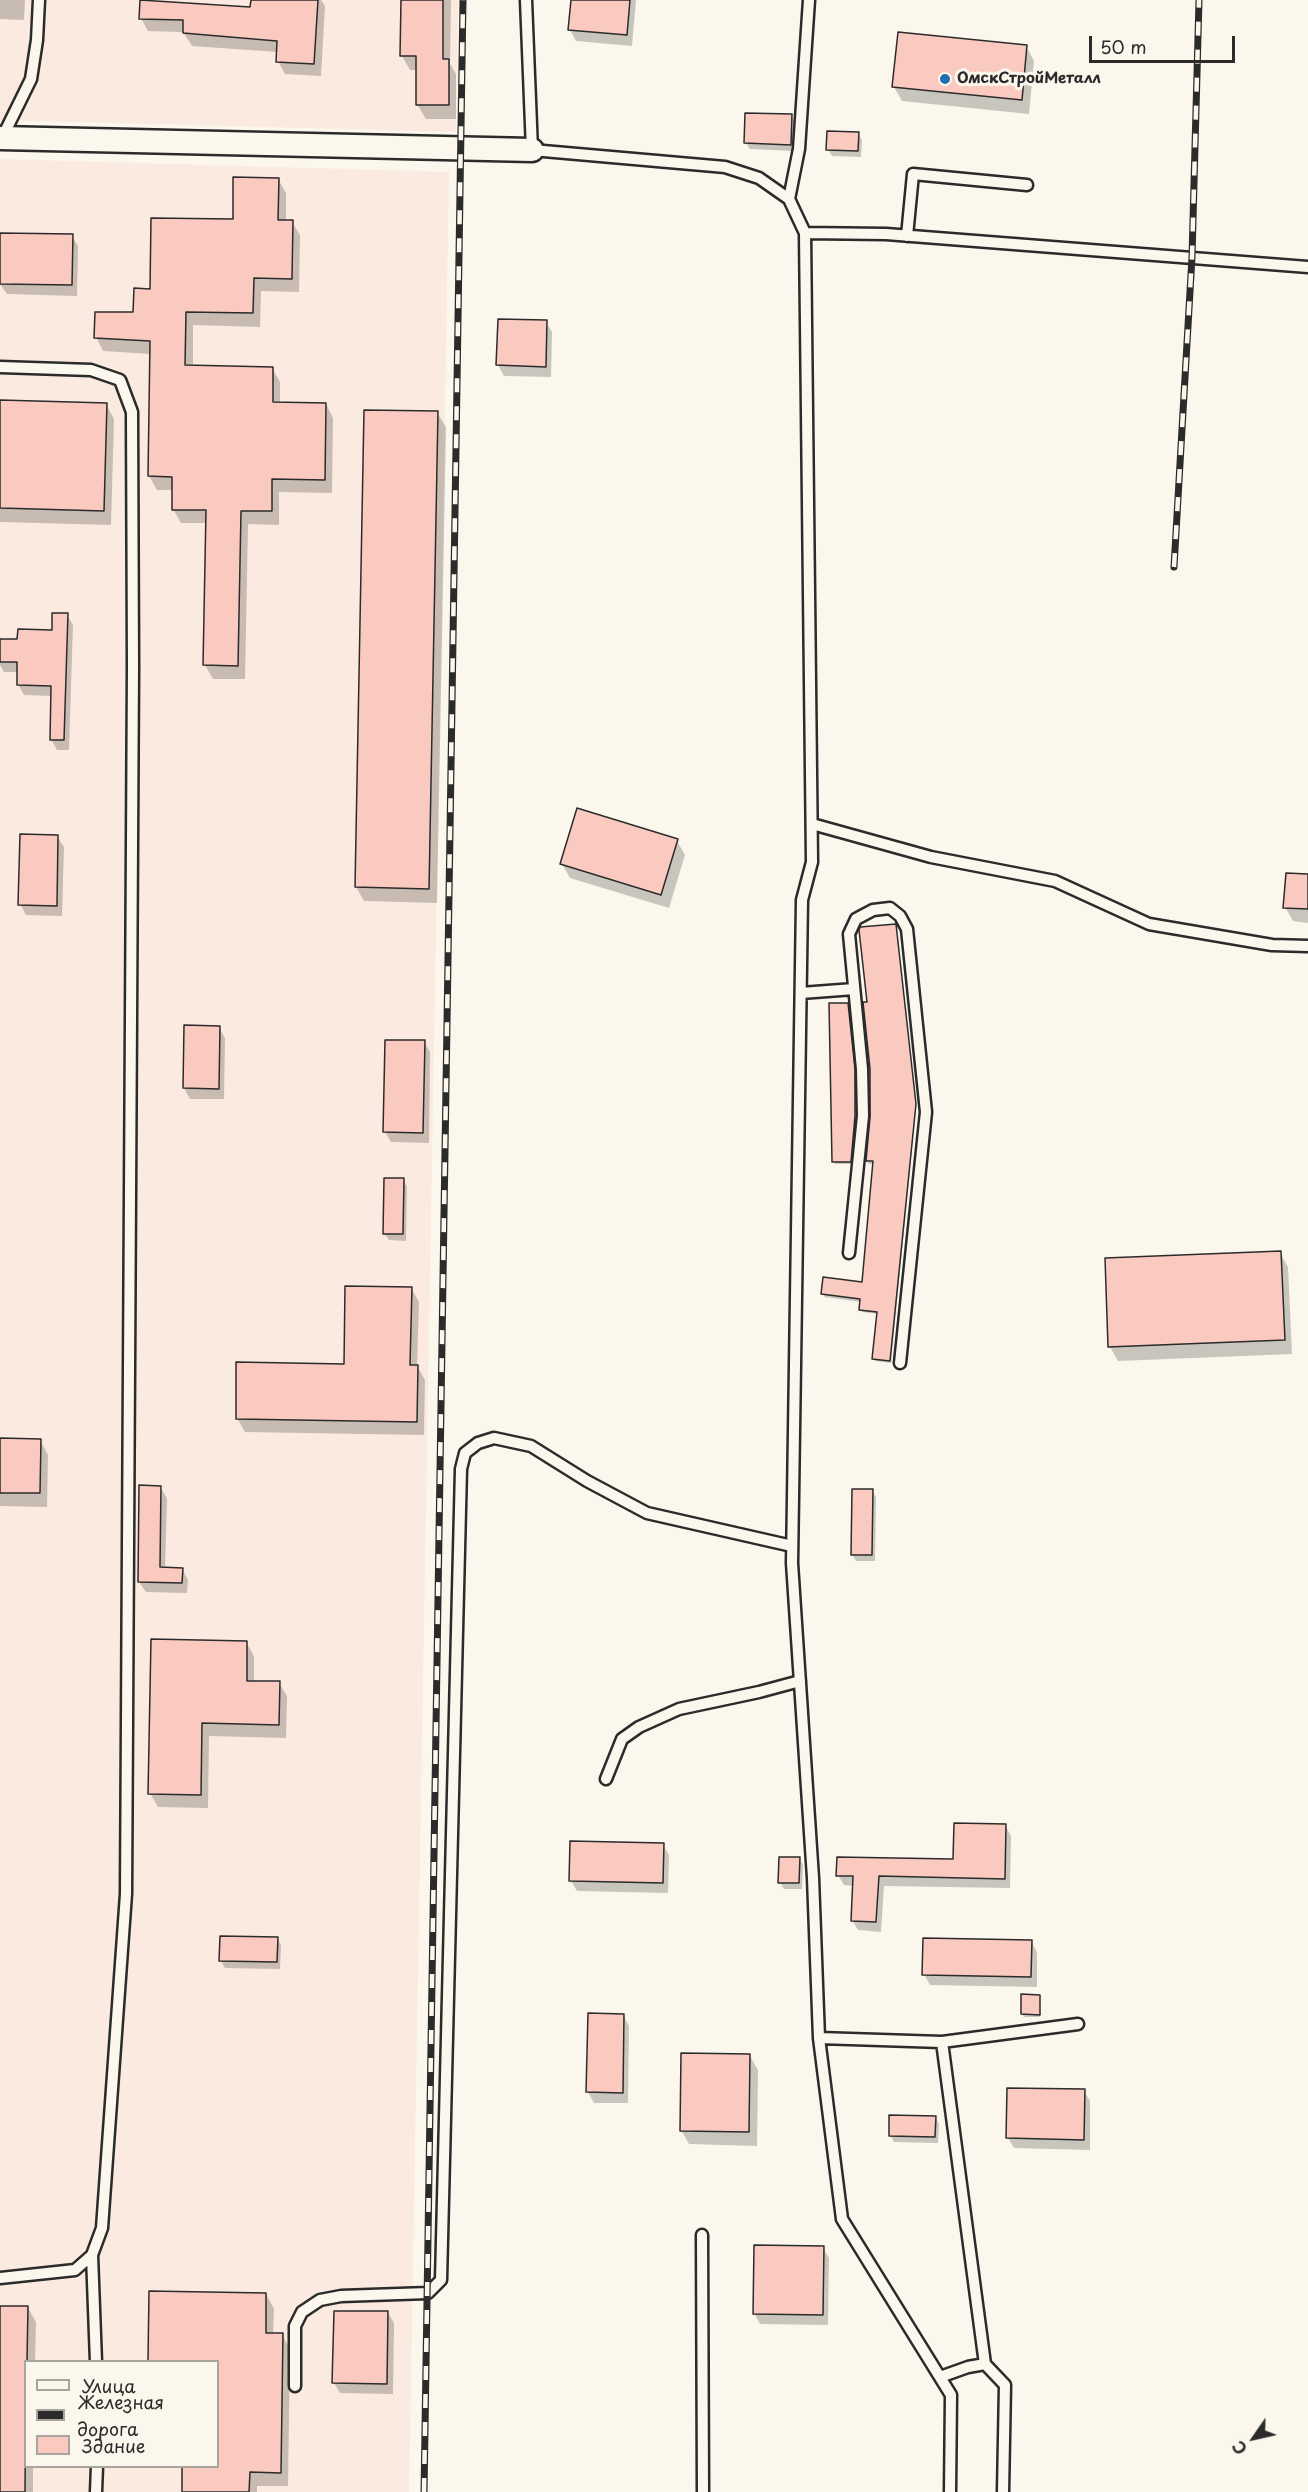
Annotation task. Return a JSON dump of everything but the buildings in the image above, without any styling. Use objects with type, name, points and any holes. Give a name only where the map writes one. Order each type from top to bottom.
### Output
[{"type":"street","points":[[1,138],[532,150]]},
{"type":"lane","points":[[1,138],[31,79],[38,40],[39,0]]},
{"type":"lane","points":[[526,0],[532,150],[725,167],[759,178],[789,199],[805,233],[812,862],[802,900],[792,1546],[813,1878],[819,2038],[842,2219],[951,2395],[950,2492]]},
{"type":"lane","points":[[789,199],[799,149],[809,0]]},
{"type":"lane","points":[[907,236],[913,174],[1027,185]]},
{"type":"lane","points":[[805,233],[907,236],[1308,267]]},
{"type":"lane","points":[[0,367],[91,370],[120,380],[132,411],[133,667],[129,1005],[126,1894],[102,2228],[92,2255],[96,2360]]},
{"type":"lane","points":[[812,824],[931,856],[1054,881],[1149,924],[1272,945],[1308,946]]},
{"type":"lane","points":[[849,1253],[863,1116],[862,1069],[849,934],[856,919],[873,910],[890,908],[900,916],[908,929],[926,1112],[900,1363]]},
{"type":"lane","points":[[801,993],[854,989]]},
{"type":"lane","points":[[295,2386],[295,2326],[302,2312],[320,2300],[330,2298],[428,2293],[441,2280],[461,1469],[465,1453],[478,1443],[494,1438],[531,1446],[586,1481],[647,1513],[792,1546]]},
{"type":"lane","points":[[606,1779],[622,1739],[639,1727],[679,1709],[800,1681]]},
{"type":"lane","points":[[819,2038],[942,2042],[1078,2024]]},
{"type":"lane","points":[[942,2042],[985,2364],[1005,2385],[1003,2492]]},
{"type":"lane","points":[[702,2235],[703,2492]]},
{"type":"lane","points":[[0,2278],[75,2270],[92,2255]]},
{"type":"lane","points":[[940,2378],[968,2367],[985,2364]]},
{"type":"lane","points":[[96,2492],[97,2468]]},
{"type":"shaded area","points":[[0,0],[458,0],[456,132],[0,120]]},
{"type":"shaded area","points":[[0,159],[449,172],[409,2492],[0,2492]]},
{"type":"railway","points":[[424,2492],[463,0]]},
{"type":"railway","points":[[1174,567],[1192,257],[1199,0]]},
{"type":"place","name":"ОмскСтройМеталл","points":[[945,79]]}]
